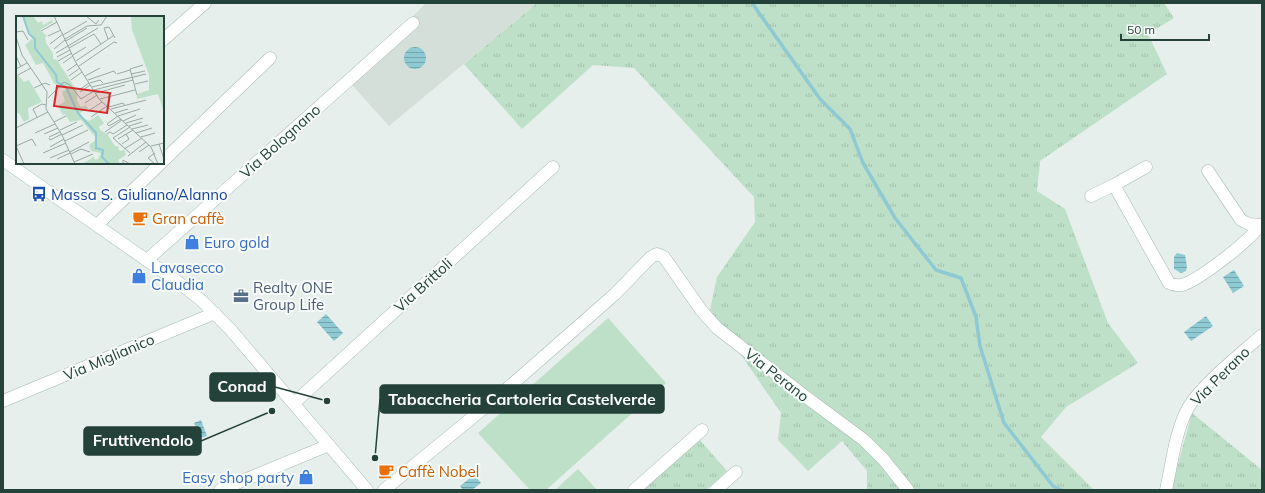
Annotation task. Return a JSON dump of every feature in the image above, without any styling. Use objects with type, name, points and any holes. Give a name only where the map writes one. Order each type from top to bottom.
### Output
[{"type":"street","points":[[164,39],[205,3]]},
{"type":"street","name":"Via Bolognano","points":[[148,260],[414,23]]},
{"type":"street","points":[[164,160],[270,58]]},
{"type":"street","points":[[3,160],[20,166],[97,225],[194,293],[215,313],[294,403],[367,490]]},
{"type":"street","points":[[97,225],[160,164]]},
{"type":"street","name":"Via Brittoli","points":[[294,403],[553,167]]},
{"type":"street","points":[[1092,196],[1146,168]]},
{"type":"street","points":[[1208,171],[1241,220],[1249,224],[1261,225]]},
{"type":"street","points":[[1114,184],[1166,280],[1173,285],[1181,285],[1191,281],[1247,241],[1261,225]]},
{"type":"street","name":"Via Perano","points":[[384,490],[505,390],[615,294],[654,255],[659,254],[664,257],[701,310],[717,328],[864,440],[884,460],[908,490]]},
{"type":"street","name":"Via Miglianico","points":[[3,401],[215,313]]},
{"type":"street","name":"Via Perano","points":[[1166,490],[1181,427],[1189,407],[1200,392],[1262,335]]},
{"type":"street","points":[[634,490],[702,430]]},
{"type":"street","points":[[220,490],[329,445]]},
{"type":"street","points":[[716,490],[736,472]]},
{"type":"shaded area","points":[[426,3],[537,3],[389,126],[352,85],[417,28],[410,19]]},
{"type":"green space","points":[[537,3],[1164,3],[1174,18],[1148,34],[1167,74],[1040,161],[1037,191],[1065,209],[1108,323],[1138,363],[1066,407],[1041,437],[1094,490],[867,490],[867,471],[842,441],[808,471],[778,440],[781,413],[710,310],[717,277],[755,222],[754,197],[634,68],[593,65],[522,129],[464,64]]},
{"type":"green space","points":[[608,318],[666,383],[546,490],[530,490],[478,433]]},
{"type":"green space","points":[[1192,413],[1262,470],[1262,490],[1171,490]]},
{"type":"green space","points":[[699,439],[727,471],[706,490],[642,490]]},
{"type":"green space","points":[[578,469],[597,490],[555,490]]},
{"type":"water","points":[[415,47],[419,48],[425,54],[425,62],[419,68],[415,69],[411,68],[405,62],[404,58],[405,54],[411,48]]},
{"type":"water","points":[[1177,253],[1185,255],[1187,267],[1186,271],[1181,273],[1174,269],[1174,257]]},
{"type":"water","points":[[1234,270],[1244,286],[1233,293],[1223,277]]},
{"type":"water","points":[[326,314],[343,333],[334,341],[317,322]]},
{"type":"water","points":[[1206,316],[1213,326],[1191,341],[1184,332]]},
{"type":"water","points":[[201,420],[207,436],[200,438],[194,423]]},
{"type":"water","points":[[474,475],[481,483],[472,490],[463,490],[460,486]]},
{"type":"waterway","points":[[752,3],[820,99],[850,129],[863,163],[895,218],[936,270],[961,278],[976,317],[980,346],[1004,423],[1053,486],[1061,490]]},
{"type":"place","name":"Massa S. Giuliano/Alanno","points":[[39,194]]},
{"type":"place","name":"Gran caffè","points":[[140,218]]},
{"type":"place","name":"Euro gold","points":[[192,242]]},
{"type":"place","name":"Lavasecco Claudia","points":[[139,276]]},
{"type":"place","name":"Realty ONE Group Life","points":[[241,296]]},
{"type":"place","name":"Conad","points":[[327,401]]},
{"type":"place","name":"Fruttivendolo","points":[[272,411]]},
{"type":"place","name":"Tabaccheria Cartoleria Castelverde","points":[[375,458]]},
{"type":"place","name":"Caffè Nobel","points":[[386,471]]},
{"type":"place","name":"Easy shop party","points":[[306,477]]}]
